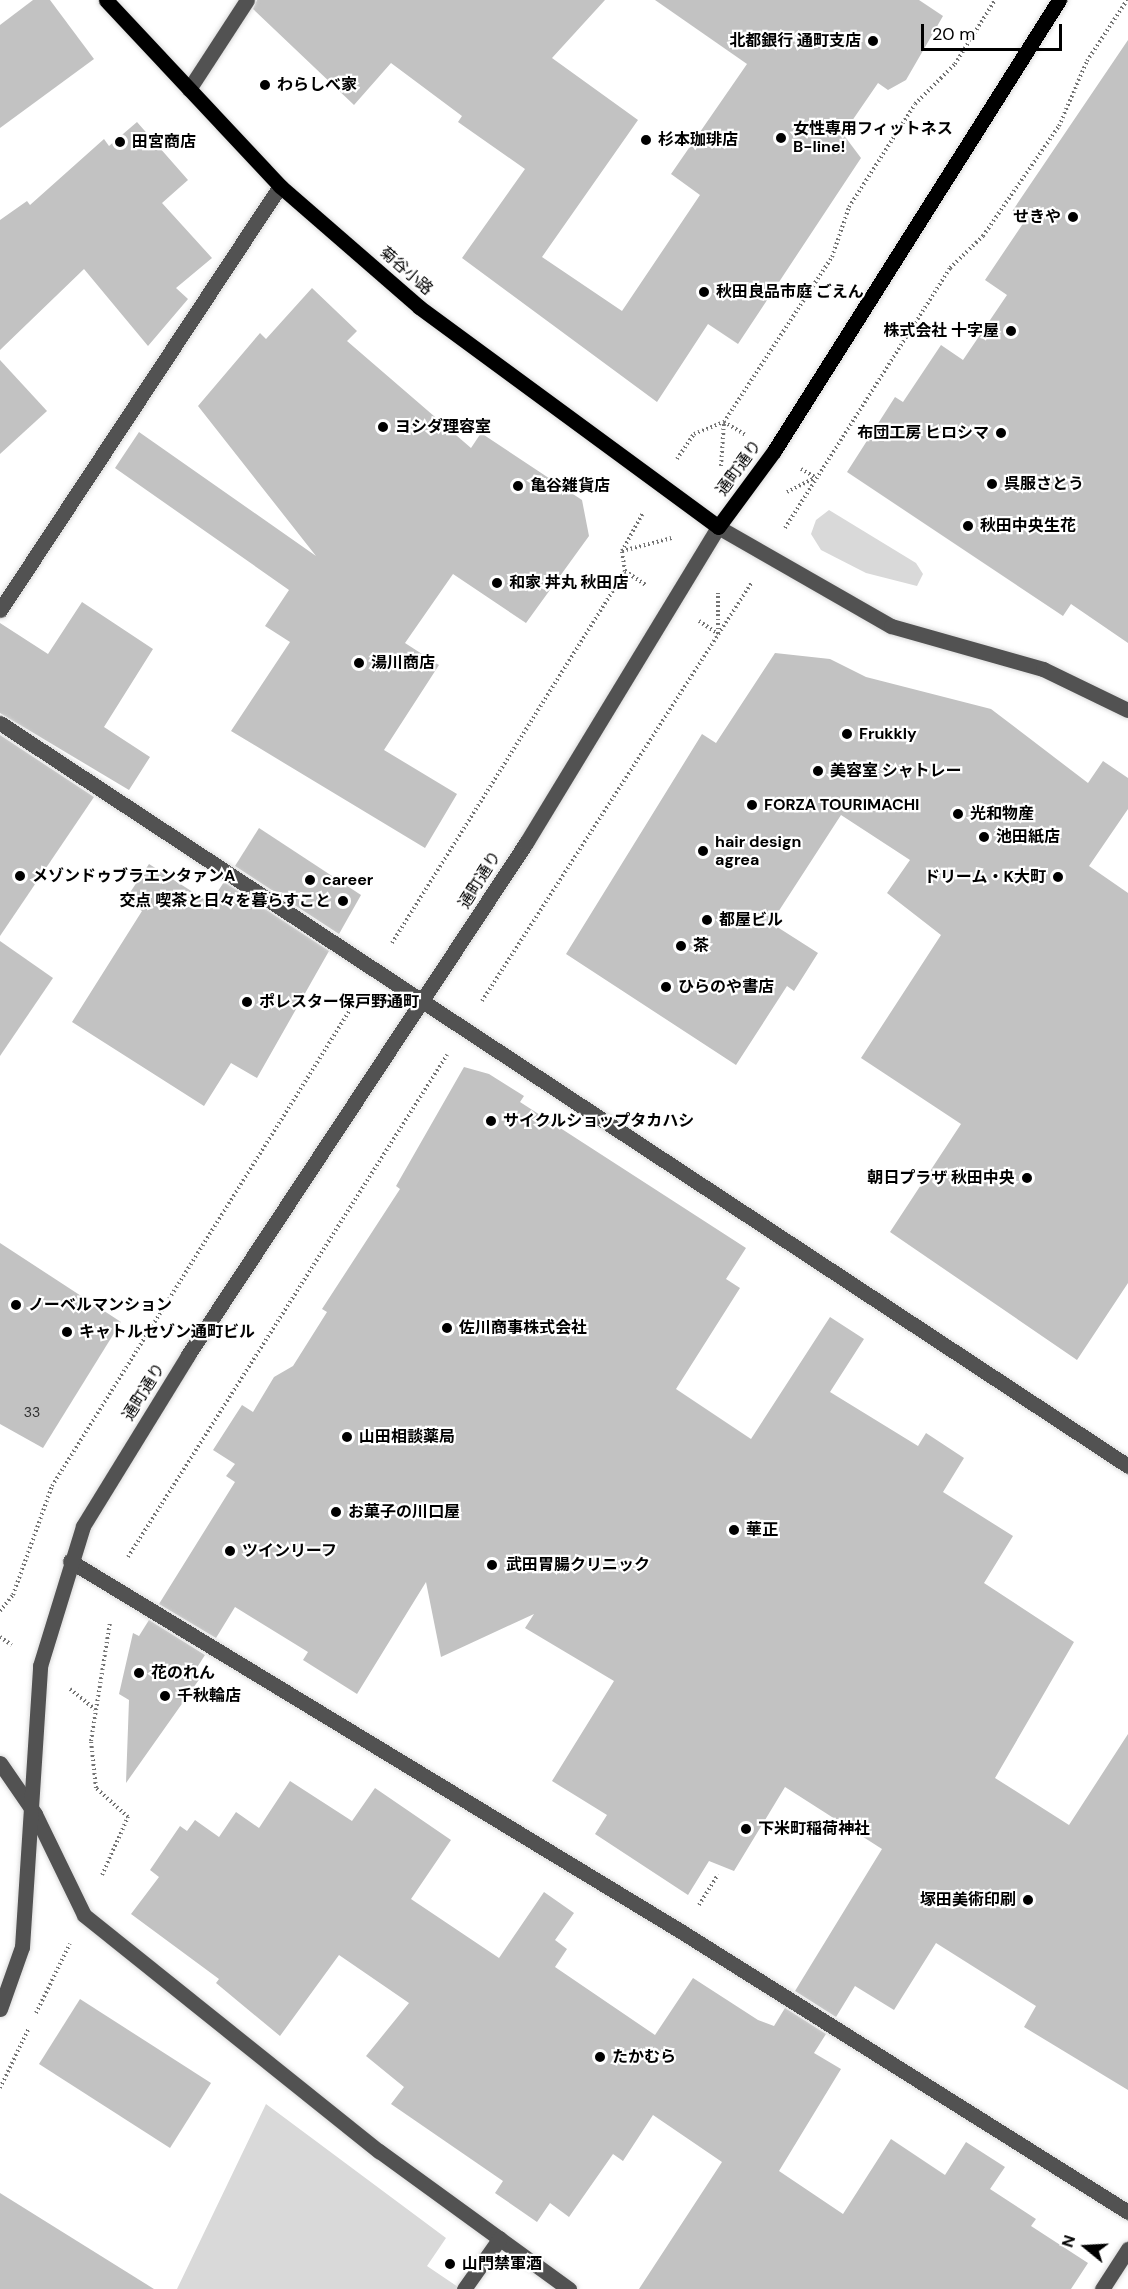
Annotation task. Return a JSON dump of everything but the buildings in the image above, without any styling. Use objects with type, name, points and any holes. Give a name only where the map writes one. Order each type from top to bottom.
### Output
[{"type":"main road","name":"菊谷小路","points":[[106,0],[280,186],[419,307],[658,486],[718,526]]},
{"type":"main road","name":"通町通り","points":[[718,526],[774,451],[1059,0]]},
{"type":"street","points":[[189,89],[247,0]]},
{"type":"street","points":[[0,610],[280,186]]},
{"type":"street","points":[[718,526],[891,626],[1043,669],[1128,710]]},
{"type":"street","name":"通町通り","points":[[0,2009],[22,1947],[34,1814],[34,1715],[48,1632],[83,1526],[188,1354],[426,1000],[718,526]]},
{"type":"street","points":[[0,723],[377,966],[1128,1466]]},
{"type":"street","points":[[70,1561],[117,1593],[682,1932],[1128,2212]]},
{"type":"street","points":[[0,1763],[34,1814],[84,1915],[379,2151],[569,2289]]},
{"type":"street","points":[[464,2289],[500,2238]]},
{"type":"street","points":[[1102,2289],[1128,2249]]},
{"type":"path","points":[[0,1611],[13,1595],[52,1486],[626,571],[622,551],[658,486],[694,434],[724,422],[832,257],[849,207],[915,104],[955,64],[995,0]]},
{"type":"path","points":[[0,2088],[84,1915],[128,1817],[96,1788],[92,1741],[117,1593],[140,1532],[768,556],[950,268],[983,236],[1059,126],[1086,61],[1127,0]]},
{"type":"shaded area","points":[[829,510],[916,563],[923,574],[917,586],[866,573],[821,550],[811,534],[816,520]]},
{"type":"shaded area","points":[[266,2104],[446,2238],[427,2266],[461,2289],[177,2289]]},
{"type":"place","name":"北都銀行 通町支店","points":[[873,41]]},
{"type":"place","name":"わらしべ家","points":[[265,85]]},
{"type":"place","name":"女性専用フィットネス B-line!","points":[[781,138]]},
{"type":"place","name":"杉本珈琲店","points":[[646,140]]},
{"type":"place","name":"田宮商店","points":[[120,142]]},
{"type":"place","name":"せきや","points":[[1073,217]]},
{"type":"place","name":"秋田良品市庭 ごえん","points":[[704,292]]},
{"type":"place","name":"株式会社 十字屋","points":[[1011,331]]},
{"type":"place","name":"ヨシダ理容室","points":[[383,427]]},
{"type":"place","name":"布団工房 ヒロシマ","points":[[1001,433]]},
{"type":"place","name":"呉服さとう","points":[[992,484]]},
{"type":"place","name":"亀谷雑貨店","points":[[518,486]]},
{"type":"place","name":"秋田中央生花","points":[[968,526]]},
{"type":"place","name":"和家 丼丸 秋田店","points":[[497,583]]},
{"type":"place","name":"湯川商店","points":[[359,663]]},
{"type":"place","name":"Frukkly","points":[[847,734]]},
{"type":"place","name":"美容室 シャトレー","points":[[818,771]]},
{"type":"place","name":"FORZA TOURIMACHI","points":[[752,805]]},
{"type":"place","name":"光和物産","points":[[958,814]]},
{"type":"place","name":"池田紙店","points":[[984,837]]},
{"type":"place","name":"hair design agrea","points":[[703,851]]},
{"type":"place","name":"メゾンドゥブラエンタァンA","points":[[20,876]]},
{"type":"place","name":"ドリーム・K大町","points":[[1058,877]]},
{"type":"place","name":"career","points":[[310,880]]},
{"type":"place","name":"交点 喫茶と日々を暮らすこと","points":[[343,901]]},
{"type":"place","name":"都屋ビル","points":[[707,920]]},
{"type":"place","name":"茶","points":[[681,946]]},
{"type":"place","name":"ひらのや書店","points":[[666,987]]},
{"type":"place","name":"ポレスター保戸野通町","points":[[247,1002]]},
{"type":"place","name":"サイクルショップタカハシ","points":[[491,1121]]},
{"type":"place","name":"朝日プラザ 秋田中央","points":[[1027,1178]]},
{"type":"place","name":"ノーベルマンション","points":[[16,1305]]},
{"type":"place","name":"佐川商事株式会社","points":[[447,1328]]},
{"type":"place","name":"キャトルセゾン通町ビル","points":[[67,1332]]},
{"type":"place","name":"山田相談薬局","points":[[347,1437]]},
{"type":"place","name":"お菓子の川口屋","points":[[336,1512]]},
{"type":"place","name":"華正","points":[[734,1530]]},
{"type":"place","name":"ツインリーフ","points":[[230,1551]]},
{"type":"place","name":"武田胃腸クリニック","points":[[492,1565]]},
{"type":"place","name":"花のれん","points":[[139,1673]]},
{"type":"place","name":"千秋輪店","points":[[165,1696]]},
{"type":"place","name":"下米町稲荷神社","points":[[746,1829]]},
{"type":"place","name":"塚田美術印刷","points":[[1028,1900]]},
{"type":"place","name":"たかむら","points":[[600,2057]]},
{"type":"place","name":"山門禁軍酒","points":[[450,2264]]}]
